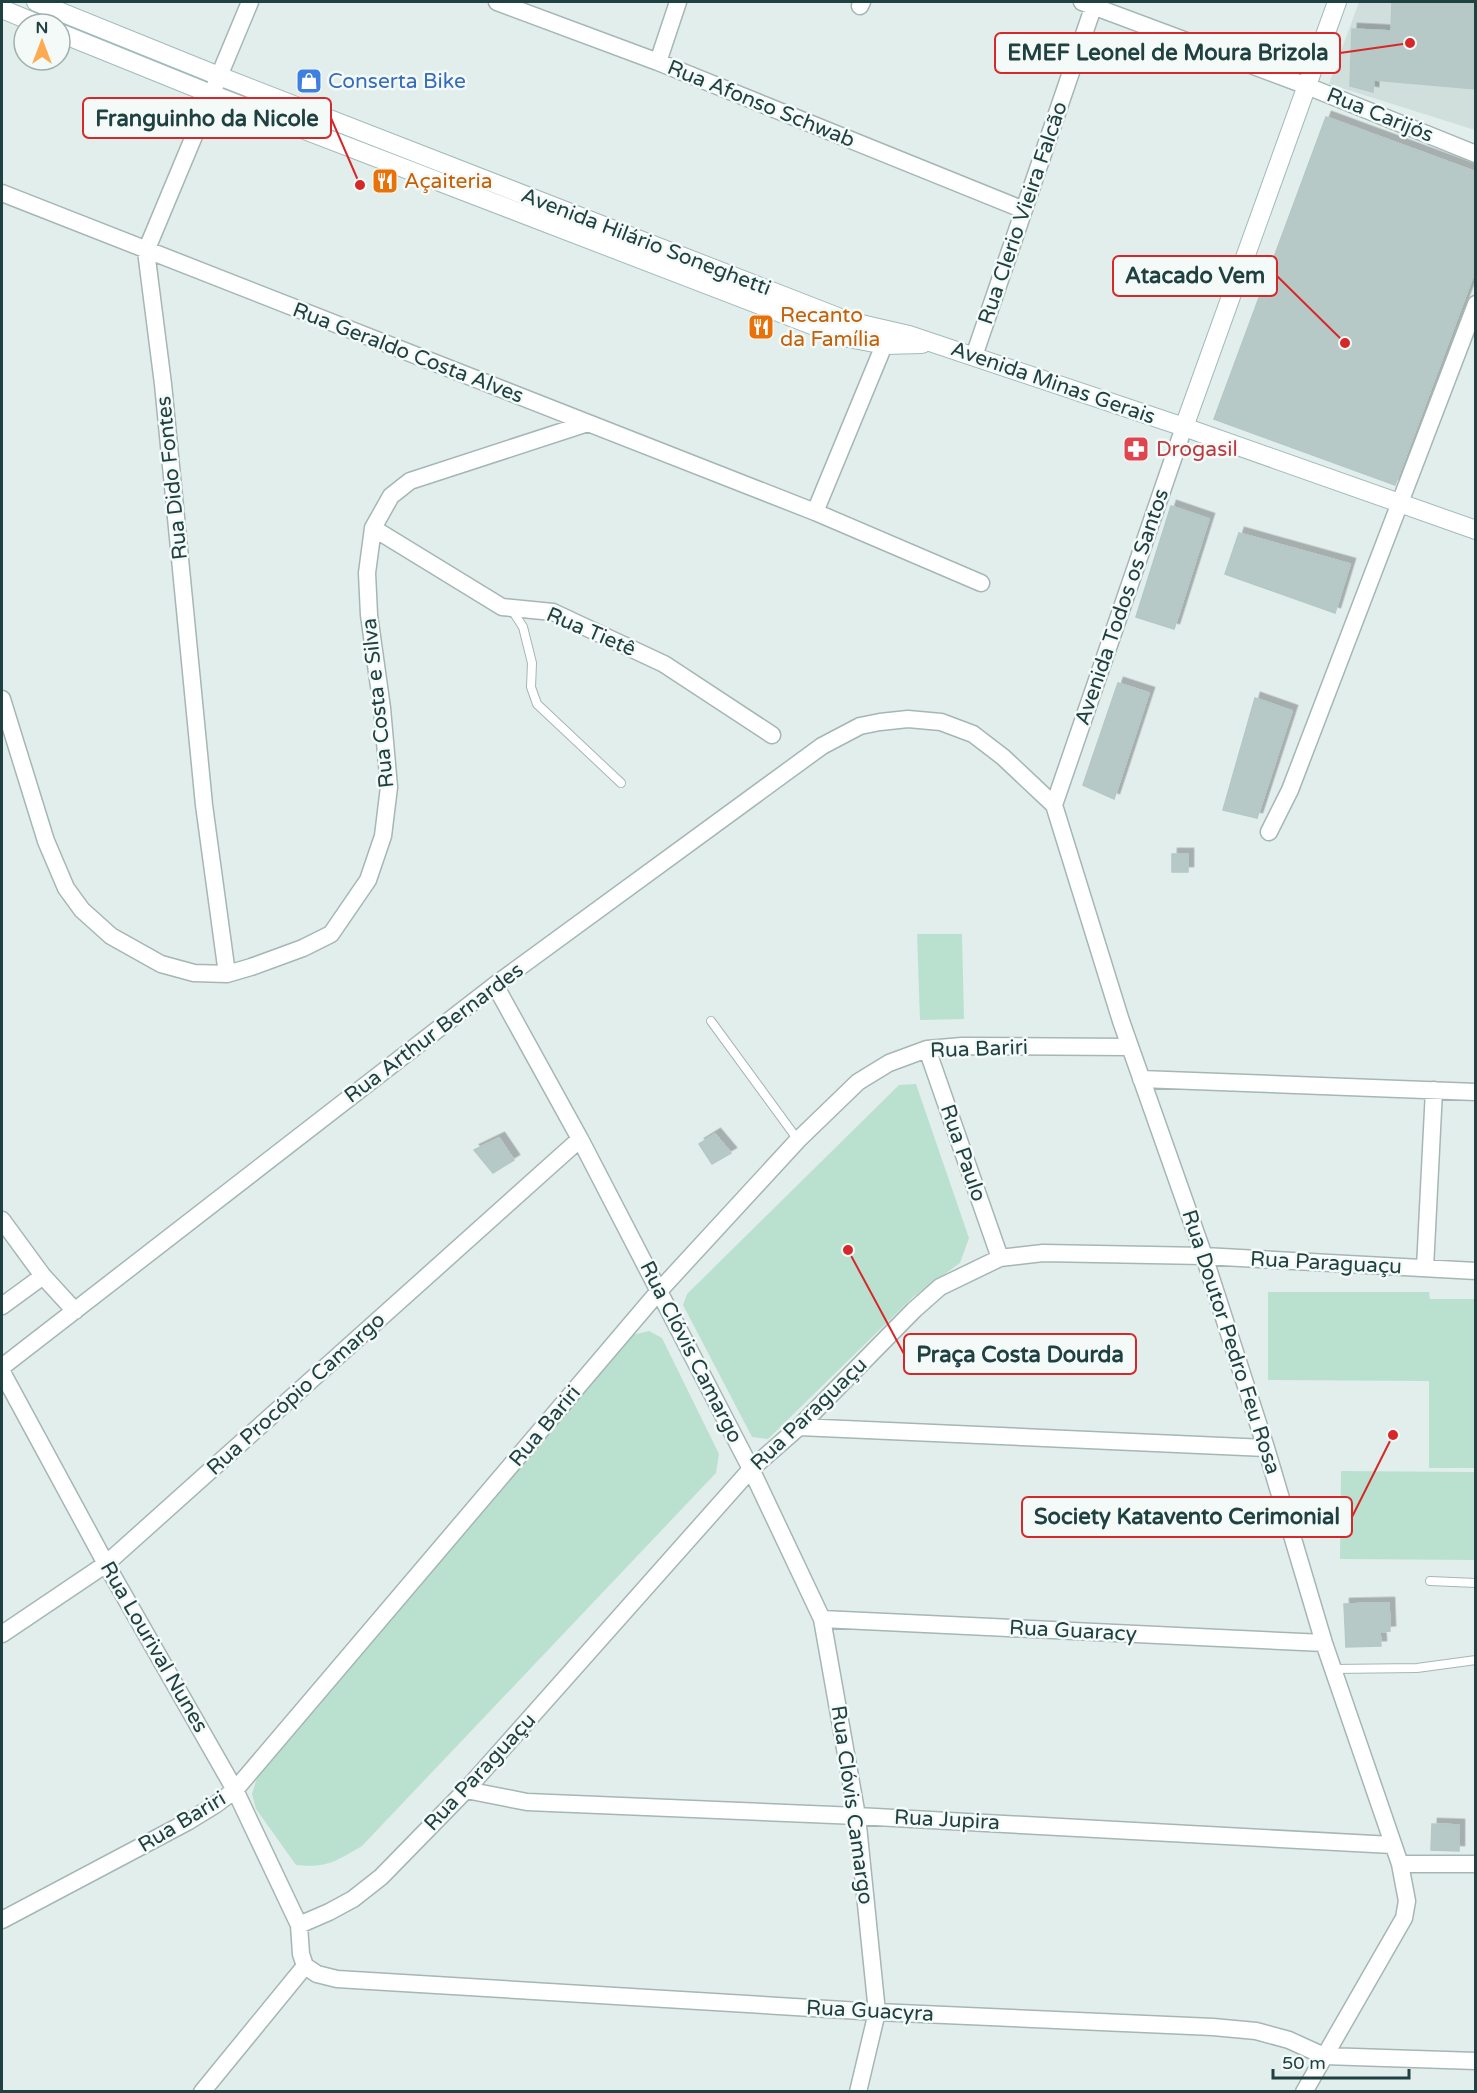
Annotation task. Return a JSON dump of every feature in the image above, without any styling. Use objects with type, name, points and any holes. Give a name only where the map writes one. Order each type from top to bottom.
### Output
[{"type":"street","name":"Avenida Hilário Soneghetti","points":[[36,2],[887,338]]},
{"type":"street","name":"Rua Dido Fontes","points":[[227,974],[204,805],[163,384],[146,251],[250,2]]},
{"type":"street","name":"Rua Afonso Schwab","points":[[498,2],[658,62],[1023,210]]},
{"type":"street","points":[[658,62],[678,2]]},
{"type":"street","name":"Avenida Todos os Santos","points":[[1054,805],[1184,427],[1337,2]]},
{"type":"street","name":"Rua Carijós","points":[[1090,3],[1476,154]]},
{"type":"street","name":"Rua Clerio Vieira Falcão","points":[[974,356],[1090,3]]},
{"type":"street","name":"Avenida Hilário Soneghetti","points":[[72,38],[211,94],[843,337],[887,338]]},
{"type":"street","points":[[375,157],[382,139]]},
{"type":"street","name":"Rua Geraldo Costa Alves","points":[[2,193],[815,512],[981,583]]},
{"type":"street","points":[[1269,831],[1290,789],[1476,304]]},
{"type":"street","points":[[815,512],[887,338]]},
{"type":"street","name":"Avenida Minas Gerais","points":[[887,338],[936,344],[974,356],[1476,530]]},
{"type":"street","name":"Rua Costa e Silva","points":[[2,699],[46,841],[66,888],[82,910],[111,936],[161,964],[194,973],[227,974],[303,948],[331,934],[368,880],[383,836],[389,787],[382,708],[369,615],[367,573],[373,528],[390,496],[411,481],[588,423]]},
{"type":"street","name":"Rua Tietê","points":[[373,528],[502,607],[543,609],[553,612],[664,664],[772,735]]},
{"type":"street","name":"Rua Doutor Pedro Feu Rosa","points":[[880,722],[908,719],[941,722],[973,734],[1003,757],[1054,805],[1130,1047],[1204,1256],[1266,1448],[1324,1643],[1400,1864],[1407,1901],[1404,1918],[1304,2091]]},
{"type":"street","name":"Rua Arthur Bernardes","points":[[2,1367],[495,985],[822,746],[860,726],[880,722]]},
{"type":"street","name":"Rua Clóvis Camargo","points":[[495,985],[580,1139],[751,1469],[822,1619],[857,1816],[877,2012],[858,2091]]},
{"type":"street","name":"Rua Bariri","points":[[2,1920],[189,1821],[235,1790],[659,1291],[798,1140],[858,1082],[889,1063],[927,1049],[962,1046],[1130,1047]]},
{"type":"street","name":"Rua Paulo","points":[[927,1049],[1000,1258]]},
{"type":"street","points":[[1141,1078],[1476,1092]]},
{"type":"street","points":[[1425,1268],[1434,1090]]},
{"type":"street","name":"Rua Procópio Camargo","points":[[2,1634],[106,1564],[580,1139]]},
{"type":"street","points":[[2,1220],[43,1276],[75,1311]]},
{"type":"street","name":"Rua Paraguaçu","points":[[299,1926],[353,1899],[381,1877],[466,1790],[751,1469],[799,1426],[914,1310],[940,1287],[1000,1258],[1043,1252],[1204,1256],[1476,1270]]},
{"type":"street","points":[[2,1306],[43,1276]]},
{"type":"street","name":"Rua Lourival Nunes","points":[[2,1372],[106,1564],[235,1790],[299,1926]]},
{"type":"street","points":[[799,1426],[1266,1448]]},
{"type":"street","name":"Rua Guaracy","points":[[822,1619],[1324,1643]]},
{"type":"street","name":"Rua Jupira","points":[[466,1790],[527,1802],[857,1816],[1392,1845]]},
{"type":"street","points":[[1400,1864],[1476,1864]]},
{"type":"street","points":[[202,2091],[305,1966],[301,1954],[299,1926]]},
{"type":"street","name":"Rua Guacyra","points":[[305,1966],[317,1974],[337,1979],[877,2012],[1213,2027],[1256,2031],[1289,2040],[1324,2056],[1476,2061]]},
{"type":"lane","points":[[512,609],[523,627],[532,663],[531,687],[537,704],[621,783]]},
{"type":"lane","points":[[711,1022],[798,1140]]},
{"type":"lane","points":[[1430,1581],[1476,1583]]},
{"type":"lane","points":[[1333,1669],[1417,1668],[1476,1660]]},
{"type":"shaded area","points":[[1359,2],[1475,2],[1475,130],[1329,84]]},
{"type":"green space","points":[[917,934],[962,934],[964,1019],[920,1020]]},
{"type":"green space","points":[[916,1084],[969,1238],[960,1263],[913,1297],[768,1439],[752,1437],[683,1305],[687,1294],[899,1085]]},
{"type":"green space","points":[[1268,1292],[1429,1292],[1430,1299],[1475,1299],[1475,1468],[1429,1468],[1429,1381],[1268,1380]]},
{"type":"green space","points":[[649,1331],[662,1338],[719,1454],[716,1473],[362,1846],[324,1865],[296,1865],[256,1809],[252,1794],[258,1774],[333,1662],[357,1633],[632,1335]]},
{"type":"green space","points":[[1341,1471],[1475,1472],[1475,1560],[1340,1559]]},
{"type":"building","points":[[1392,2],[1476,2],[1476,89],[1374,80],[1373,92],[1350,86],[1352,29],[1391,31]]},
{"type":"building","points":[[1326,117],[1476,172],[1476,268],[1395,485],[1214,419]]},
{"type":"building","points":[[1171,506],[1209,519],[1174,629],[1136,617]]},
{"type":"building","points":[[1239,533],[1350,564],[1335,613],[1225,574]]},
{"type":"building","points":[[1118,683],[1149,693],[1114,799],[1083,785]]},
{"type":"building","points":[[1255,698],[1292,711],[1257,818],[1223,810]]},
{"type":"building","points":[[1172,854],[1188,854],[1188,872],[1172,872]]},
{"type":"building","points":[[715,1134],[731,1153],[712,1164],[699,1144]]},
{"type":"building","points":[[499,1138],[514,1160],[493,1173],[474,1150]]},
{"type":"building","points":[[1389,1603],[1390,1631],[1380,1632],[1381,1646],[1346,1647],[1344,1604]]},
{"type":"building","points":[[1432,1824],[1459,1825],[1459,1851],[1431,1850]]},
{"type":"place","name":"EMEF Leonel de Moura Brizola","points":[[1410,43]]},
{"type":"place","name":"Conserta Bike","points":[[309,81]]},
{"type":"place","name":"Açaiteria","points":[[385,181]]},
{"type":"place","name":"Franguinho da Nicole","points":[[360,185]]},
{"type":"place","name":"Recanto da Família","points":[[761,327]]},
{"type":"place","name":"Atacado Vem","points":[[1345,343]]},
{"type":"place","name":"Drogasil","points":[[1136,449]]},
{"type":"place","name":"Praça Costa Dourda","points":[[848,1250]]},
{"type":"place","name":"Society Katavento Cerimonial","points":[[1393,1435]]}]
